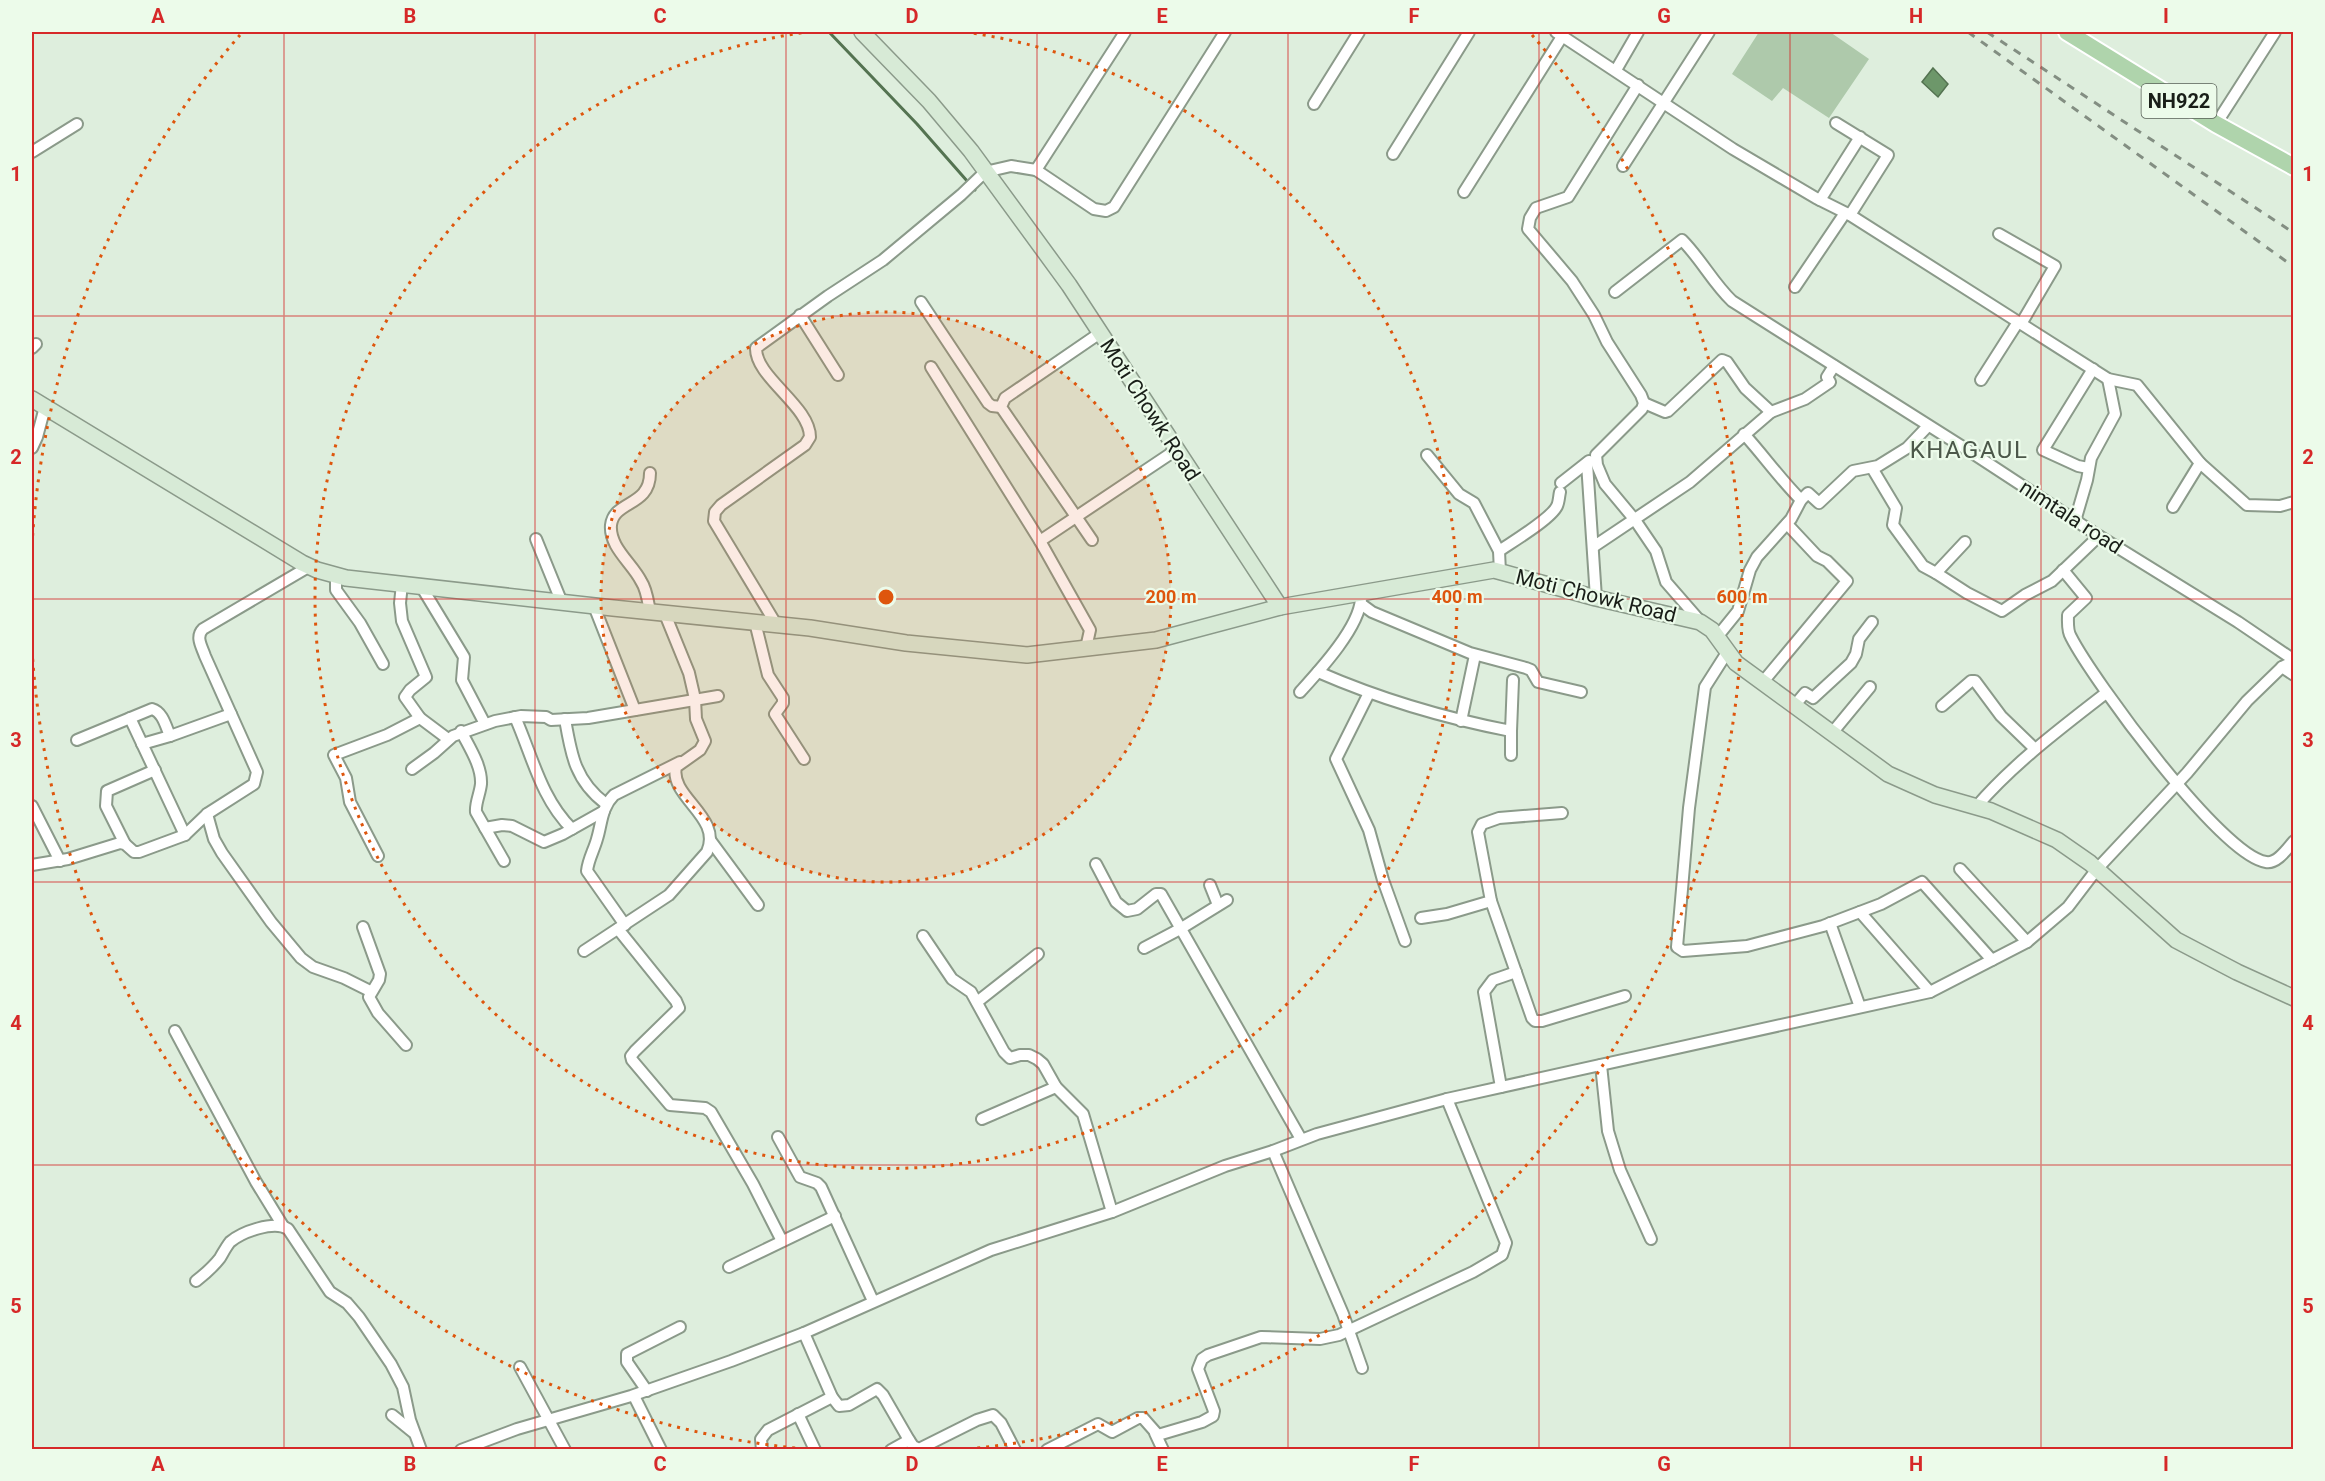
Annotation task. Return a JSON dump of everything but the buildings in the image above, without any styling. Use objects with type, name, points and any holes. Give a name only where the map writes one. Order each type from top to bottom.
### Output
[{"type":"main road","name":"NH922","points":[[2067,32],[2088,37],[2216,124],[2294,167]]},
{"type":"street","name":"Moti Chowk Road","points":[[862,32],[929,101],[1069,285],[1280,607],[1361,598],[1494,570],[1596,598],[1701,622],[1712,630],[1736,663],[1888,774],[1935,795],[1976,807],[2057,840],[2097,869],[2176,940],[2237,972],[2294,998]]},
{"type":"street","points":[[1036,170],[1125,32]]},
{"type":"street","points":[[776,624],[714,521],[715,512],[721,505],[805,445],[810,437],[806,422],[755,355],[759,343],[883,260],[962,195],[985,172],[1011,166],[1036,170],[1094,208],[1106,211],[1114,207],[1225,32]]},
{"type":"street","points":[[1314,104],[1359,32]]},
{"type":"street","points":[[1393,154],[1469,32]]},
{"type":"street","points":[[1616,70],[1638,32]]},
{"type":"street","points":[[1623,166],[1709,32]]},
{"type":"street","points":[[2216,124],[2275,32]]},
{"type":"street","points":[[1464,192],[1559,33],[1733,149],[1847,214],[2108,379],[2137,385],[2200,463],[2247,505],[2280,506],[2294,502]]},
{"type":"street","points":[[1638,85],[1568,197],[1536,208],[1530,218],[1528,229],[1577,290],[1644,403],[1665,412],[1668,411],[1722,360],[1725,360],[1745,387],[1771,411]]},
{"type":"street","points":[[1795,287],[1888,155],[1836,123]]},
{"type":"street","points":[[32,152],[76,124]]},
{"type":"street","points":[[1820,200],[1860,137]]},
{"type":"street","points":[[1981,380],[2055,266],[1999,234]]},
{"type":"street","name":"nimtala road","points":[[461,1449],[647,1391],[724,1364],[804,1333],[991,1250],[1112,1212],[1225,1166],[1334,1128],[1447,1099],[1930,992],[2027,942],[2068,907],[2097,869],[2176,784],[2247,701],[2282,667],[2294,661],[2238,622],[1732,302],[1721,291],[1693,250],[1682,240],[1615,292]]},
{"type":"street","points":[[921,302],[988,403],[1001,407],[1092,540]]},
{"type":"street","points":[[800,315],[838,375]]},
{"type":"street","points":[[1001,407],[1005,398],[1100,333]]},
{"type":"street","points":[[1593,547],[1690,482],[1771,411],[1805,399],[1830,382],[1827,377],[1834,366]]},
{"type":"street","points":[[931,367],[1040,541],[1090,630],[1086,648]]},
{"type":"street","points":[[2088,468],[2078,466],[2043,450],[2093,369]]},
{"type":"street","points":[[2075,521],[2091,458],[2115,414],[2108,379]]},
{"type":"street","points":[[32,448],[37,437],[38,403],[310,566],[336,576],[562,603],[776,624],[906,643],[1027,655],[1156,640],[1280,607]]},
{"type":"street","points":[[1499,551],[1554,511],[1558,504],[1560,487],[1642,410],[1644,403]]},
{"type":"street","points":[[1717,637],[1738,611],[1750,570],[1757,557],[1787,524],[1801,500],[1808,493],[1819,503],[1853,471],[1872,468],[1907,448],[1928,426]]},
{"type":"street","points":[[1744,434],[1772,466],[1779,478],[1801,500]]},
{"type":"street","points":[[1040,541],[1176,450]]},
{"type":"street","points":[[1596,454],[1597,465],[1605,484],[1635,520],[1656,551],[1666,582],[1701,622]]},
{"type":"street","points":[[1427,455],[1459,494],[1474,503],[1499,551],[1500,572]]},
{"type":"street","points":[[1587,463],[1596,598]]},
{"type":"street","points":[[2173,507],[2200,463]]},
{"type":"street","points":[[1872,468],[1896,508],[1893,525],[1923,566],[1966,593],[2002,611],[2025,595],[2052,581],[2099,536]]},
{"type":"street","points":[[485,828],[512,826],[544,842],[572,829],[605,807],[614,795],[700,750],[705,741],[696,719],[695,699],[689,673],[642,582],[611,533],[612,518],[648,489],[650,473]]},
{"type":"street","points":[[1762,683],[1847,581],[1827,561],[1817,556],[1787,524]]},
{"type":"street","points":[[536,539],[562,603]]},
{"type":"street","points":[[1936,573],[1965,542]]},
{"type":"street","points":[[155,770],[107,791],[106,806],[125,844],[134,852],[185,835],[207,814],[246,790],[257,779],[257,772],[205,657],[199,633],[310,566]]},
{"type":"street","points":[[2063,570],[2086,598],[2068,615],[2069,634],[2106,693],[2176,784],[2222,832],[2249,856],[2267,863],[2274,861],[2294,841]]},
{"type":"street","points":[[336,576],[336,590],[360,623],[383,664]]},
{"type":"street","points":[[402,584],[400,603],[402,621],[426,673],[423,681],[410,690],[405,697],[420,718],[448,739]]},
{"type":"street","points":[[421,586],[464,657],[462,680],[485,724]]},
{"type":"street","points":[[1300,692],[1337,650],[1361,598],[1372,612],[1475,655],[1531,670],[1538,682],[1581,692]]},
{"type":"street","points":[[594,606],[635,710]]},
{"type":"street","points":[[755,622],[768,675],[783,699],[783,703],[775,714],[804,759]]},
{"type":"street","points":[[1794,706],[1805,693],[1814,698],[1851,663],[1856,654],[1858,639],[1872,622]]},
{"type":"street","points":[[1728,651],[1706,687],[1689,808],[1677,948],[1683,951],[1747,946],[1830,923],[1860,912],[1922,882],[1992,960]]},
{"type":"street","points":[[1461,721],[1475,655]]},
{"type":"street","points":[[2282,667],[2294,675]]},
{"type":"street","points":[[1318,672],[1369,693],[1461,721],[1511,731]]},
{"type":"street","points":[[1511,756],[1513,680]]},
{"type":"street","points":[[1942,706],[1971,681],[1975,681],[2001,716],[2035,749]]},
{"type":"street","points":[[1832,734],[1870,687]]},
{"type":"street","points":[[1369,693],[1336,759],[1369,830],[1383,880],[1405,941]]},
{"type":"street","points":[[1976,807],[1999,781],[2035,749],[2106,693]]},
{"type":"street","points":[[412,769],[448,739],[461,731],[485,724],[515,717],[546,717],[551,720],[588,718],[718,696]]},
{"type":"street","points":[[77,740],[152,709],[161,714],[170,736]]},
{"type":"street","points":[[142,744],[231,714]]},
{"type":"street","points":[[515,717],[532,763],[550,800],[559,815],[572,829]]},
{"type":"street","points":[[130,718],[185,835]]},
{"type":"street","points":[[378,856],[350,802],[346,778],[334,755],[387,735],[420,718]]},
{"type":"street","points":[[565,718],[574,763],[587,786],[605,807]]},
{"type":"street","points":[[461,731],[477,765],[481,785],[476,812],[504,861]]},
{"type":"street","points":[[680,762],[675,772],[676,779],[704,820],[710,840],[758,905]]},
{"type":"street","points":[[32,806],[60,861]]},
{"type":"street","points":[[605,807],[587,871],[621,927],[679,1008],[635,1051],[631,1056],[632,1060],[670,1105],[705,1108],[711,1112],[753,1184],[782,1241]]},
{"type":"street","points":[[1562,813],[1499,818],[1482,824],[1478,832],[1491,901],[1532,1018],[1536,1021],[1625,996]]},
{"type":"street","points":[[207,814],[214,839],[222,853],[271,922],[301,958],[313,967],[344,978],[370,991]]},
{"type":"street","points":[[584,951],[649,910],[675,889],[707,852],[710,840]]},
{"type":"street","points":[[32,865],[60,861],[120,843],[125,844]]},
{"type":"street","points":[[1096,864],[1116,902],[1123,910],[1131,912],[1156,894],[1161,894],[1302,1139]]},
{"type":"street","points":[[1960,869],[2027,942]]},
{"type":"street","points":[[1144,948],[1223,903],[1210,885]]},
{"type":"street","points":[[1421,918],[1448,914],[1491,901]]},
{"type":"street","points":[[1860,912],[1930,992]]},
{"type":"street","points":[[1830,923],[1860,1007]]},
{"type":"street","points":[[363,927],[380,974],[369,997],[374,1008],[406,1045]]},
{"type":"street","points":[[924,936],[952,979],[971,992],[1004,1052],[1010,1058],[1020,1054],[1037,1059],[1043,1064],[1056,1087],[1083,1114],[1112,1212]]},
{"type":"street","points":[[977,1002],[1038,954]]},
{"type":"street","points":[[1501,1087],[1484,992],[1493,980],[1516,972]]},
{"type":"street","points":[[175,1031],[256,1182],[284,1226],[298,1241],[330,1292],[343,1299],[359,1317],[391,1364],[403,1387],[410,1420],[421,1449]]},
{"type":"street","points":[[1601,1065],[1608,1131],[1620,1170],[1651,1239]]},
{"type":"street","points":[[982,1119],[1056,1087]]},
{"type":"street","points":[[1155,1433],[1158,1436],[1174,1432],[1213,1416],[1213,1406],[1198,1369],[1202,1359],[1208,1355],[1261,1337],[1320,1340],[1349,1331],[1487,1265],[1502,1255],[1506,1243],[1447,1099]]},
{"type":"street","points":[[778,1137],[800,1177],[817,1183],[821,1187],[873,1301]]},
{"type":"street","points":[[1273,1151],[1349,1331],[1362,1368]]},
{"type":"street","points":[[729,1267],[835,1216]]},
{"type":"street","points":[[196,1281],[214,1266],[232,1241],[249,1232],[284,1226]]},
{"type":"street","points":[[647,1391],[627,1362],[627,1354],[680,1327]]},
{"type":"street","points":[[804,1333],[832,1397],[839,1406],[843,1407],[877,1389],[883,1395],[913,1446],[919,1449],[977,1420],[993,1415],[1001,1423],[1015,1449]]},
{"type":"street","points":[[520,1367],[566,1449]]},
{"type":"street","points":[[634,1395],[661,1449]]},
{"type":"street","points":[[762,1449],[763,1434],[832,1397]]},
{"type":"street","points":[[798,1414],[815,1449]]},
{"type":"street","points":[[392,1415],[416,1436]]},
{"type":"street","points":[[1047,1449],[1067,1445],[1098,1424],[1112,1432],[1138,1418],[1143,1418],[1155,1433],[1163,1449]]},
{"type":"street","points":[[891,1449],[909,1440]]},
{"type":"shaded area","points":[[1759,32],[1830,32],[1869,59],[1829,118],[1783,88],[1772,101],[1732,74]]},
{"type":"shaded area","points":[[1933,68],[1948,84],[1938,97],[1922,82]]},
{"type":"waterway","points":[[829,32],[917,124],[975,190]]},
{"type":"railway","points":[[1968,32],[2294,267]]},
{"type":"railway","points":[[1987,32],[2294,233]]},
{"type":"district","name":"KHAGAUL","points":[[1969,450]]}]
